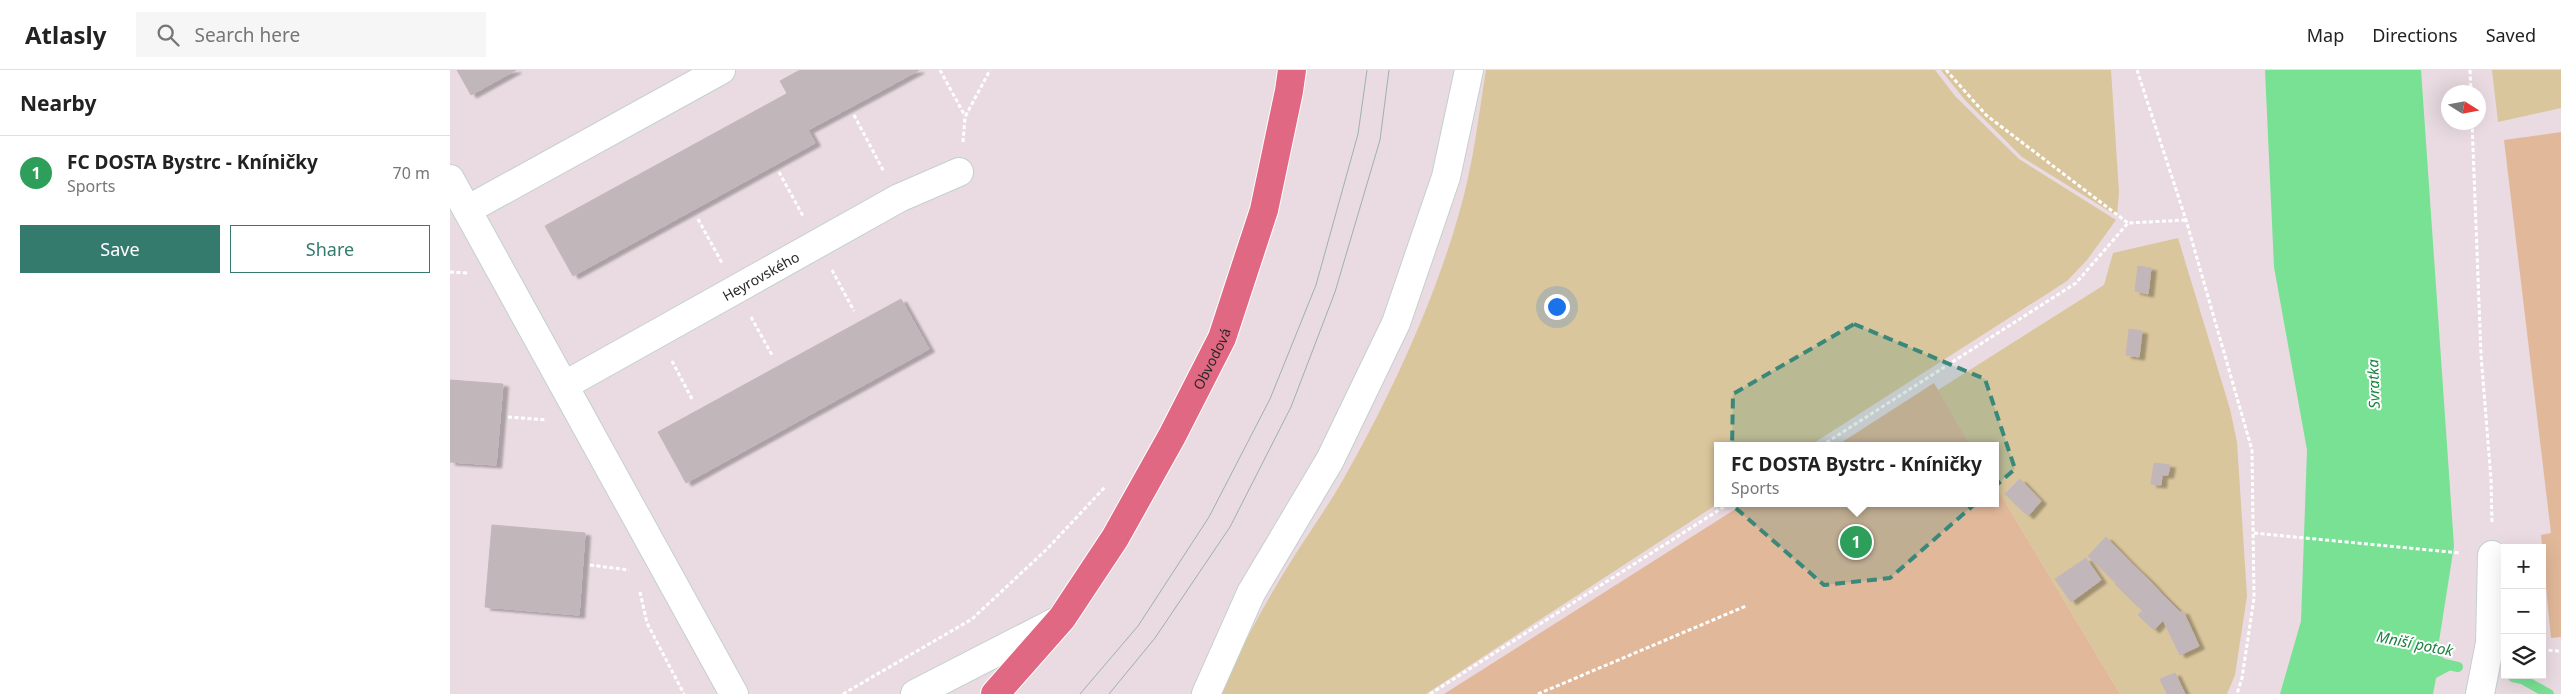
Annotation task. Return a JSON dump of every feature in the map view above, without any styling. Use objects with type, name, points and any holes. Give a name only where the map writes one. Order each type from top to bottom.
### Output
[{"type":"main road","name":"Obvodová","points":[[995,694],[1062,618],[1115,538],[1172,436],[1222,338],[1264,210],[1292,70]]},
{"type":"street","points":[[467,210],[721,70]]},
{"type":"street","points":[[1206,694],[1251,592],[1330,460],[1396,323],[1446,177],[1469,70]]},
{"type":"street","name":"Heyrovského","points":[[565,385],[899,198],[959,172]]},
{"type":"street","points":[[450,179],[734,694]]},
{"type":"street","points":[[2480,694],[2490,643],[2492,555]]},
{"type":"street","name":"Obvodová","points":[[915,694],[1062,618]]},
{"type":"path","points":[[940,70],[965,117]]},
{"type":"path","points":[[959,172],[965,117],[990,70]]},
{"type":"path","points":[[1946,70],[1986,115],[2128,223],[2186,220]]},
{"type":"path","points":[[2137,70],[2186,220],[2252,450],[2254,598],[2242,678],[2237,694]]},
{"type":"path","points":[[2470,70],[2470,85]]},
{"type":"path","points":[[854,115],[899,198]]},
{"type":"path","points":[[2472,130],[2481,355],[2491,479],[2492,555]]},
{"type":"path","points":[[779,172],[807,224]]},
{"type":"path","points":[[698,219],[724,267]]},
{"type":"path","points":[[1826,442],[2076,283],[2128,223]]},
{"type":"path","points":[[828,264],[854,312]]},
{"type":"path","points":[[746,309],[772,356]]},
{"type":"path","points":[[657,333],[693,400]]},
{"type":"path","points":[[508,418],[554,421]]},
{"type":"path","points":[[843,694],[972,619],[1048,548],[1110,482]]},
{"type":"path","points":[[1430,694],[1724,507]]},
{"type":"path","points":[[2254,533],[2464,553]]},
{"type":"path","points":[[1538,694],[1746,606]]},
{"type":"path","points":[[2546,650],[2561,651]]},
{"type":"highlighted area","points":[[1854,324],[1985,379],[2015,469],[1890,578],[1824,585],[1731,504],[1733,394]]},
{"type":"shaded area","points":[[1486,70],[1935,70],[1955,96],[2019,159],[2116,220],[2087,260],[2067,281],[1815,442],[1714,442],[1714,506],[1426,694],[1220,694],[1236,659],[1264,608],[1363,444],[1399,371],[1432,293],[1446,254],[1468,178]]},
{"type":"shaded area","points":[[1941,70],[2111,70],[2119,192],[2117,216],[2022,157],[1965,100]]},
{"type":"shaded area","points":[[2492,70],[2561,70],[2561,108],[2498,122]]},
{"type":"shaded area","points":[[2561,132],[2561,637],[2551,638],[2546,586],[2546,544],[2542,544],[2541,535],[2551,533],[2504,140]]},
{"type":"shaded area","points":[[2178,238],[2230,409],[2237,442],[2247,596],[2235,675],[2227,694],[2120,694],[1999,492],[1999,442],[1969,442],[1938,390],[2104,285],[2113,253]]},
{"type":"shaded area","points":[[1934,383],[1969,442],[1842,442]]},
{"type":"shaded area","points":[[1999,492],[2120,694],[1444,694],[1739,507],[1999,507]]},
{"type":"water","name":"Svratka","points":[[2265,70],[2421,70],[2454,546],[2437,654],[2453,664],[2451,670],[2436,678],[2433,694],[2280,694],[2301,621],[2307,450],[2274,267]]},
{"type":"building","points":[[457,70],[516,70],[471,95]]},
{"type":"building","points":[[800,70],[881,70],[890,86],[808,130],[780,81]]},
{"type":"building","points":[[881,70],[919,70],[890,86]]},
{"type":"building","points":[[788,93],[815,143],[573,276],[545,226]]},
{"type":"building","points":[[2138,266],[2151,268],[2148,294],[2135,291]]},
{"type":"building","points":[[901,299],[929,349],[686,483],[658,432]]},
{"type":"building","points":[[2129,329],[2142,331],[2139,357],[2126,355]]},
{"type":"building","points":[[450,380],[503,384],[496,465],[450,462]]},
{"type":"building","points":[[2154,463],[2170,465],[2168,475],[2162,475],[2161,485],[2151,484]]},
{"type":"building","points":[[2020,479],[2041,501],[2028,516],[2005,494]]},
{"type":"building","points":[[492,525],[585,533],[579,615],[485,607]]},
{"type":"building","points":[[2106,537],[2133,565],[2116,583],[2088,556]]},
{"type":"building","points":[[2086,558],[2101,580],[2071,602],[2055,579]]},
{"type":"building","points":[[2133,565],[2149,580],[2130,599],[2115,584]]},
{"type":"building","points":[[2149,580],[2160,592],[2142,610],[2130,599]]},
{"type":"building","points":[[2160,592],[2181,613],[2163,620],[2154,630],[2138,615]]},
{"type":"building","points":[[2183,611],[2199,646],[2180,655],[2163,620]]},
{"type":"building","points":[[2175,673],[2185,694],[2167,694],[2160,679]]},
{"type":"waterway","name":"Mniší potok","points":[[2440,663],[2458,667]]},
{"type":"waterway","name":"Mniší potok","points":[[2522,679],[2549,694]]},
{"type":"tram line","points":[[1080,694],[1138,626],[1209,517],[1270,399],[1316,285],[1358,134],[1367,70]]},
{"type":"tram line","points":[[1109,694],[1155,638],[1230,527],[1291,407],[1335,292],[1380,140],[1389,70]]},
{"type":"place","name":"FC DOSTA Bystrc - Kníničky","points":[[1856,542]]}]
